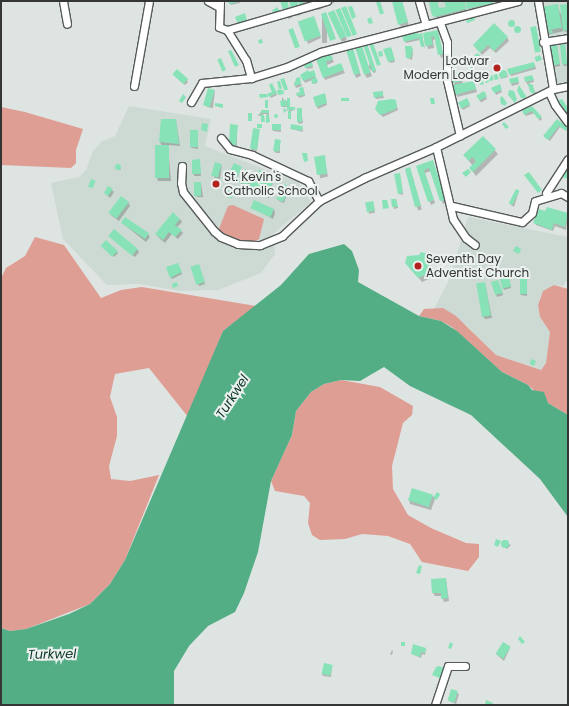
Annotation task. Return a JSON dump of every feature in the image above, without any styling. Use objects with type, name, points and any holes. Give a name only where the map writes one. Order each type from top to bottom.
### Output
[{"type":"street","points":[[63,1],[67,24]]},
{"type":"street","points":[[134,86],[149,1]]},
{"type":"street","points":[[208,1],[219,4],[219,27],[226,30],[246,60],[251,78]]},
{"type":"street","points":[[226,30],[327,1]]},
{"type":"street","points":[[419,1],[426,26]]},
{"type":"street","points":[[191,102],[202,83],[251,78],[286,67],[321,52],[440,23],[518,1]]},
{"type":"street","points":[[538,1],[551,90],[555,105],[568,122]]},
{"type":"street","points":[[440,23],[446,42],[447,80],[460,136]]},
{"type":"street","points":[[543,42],[568,38]]},
{"type":"street","points":[[182,166],[181,183],[183,192],[214,231],[221,237],[238,244],[260,245],[282,236],[319,201],[364,178],[460,136],[514,107],[551,90],[568,86]]},
{"type":"street","points":[[221,138],[230,149],[252,155],[308,181],[319,201]]},
{"type":"street","points":[[436,147],[452,206],[456,227],[475,246]]},
{"type":"street","points":[[546,193],[568,159]]},
{"type":"street","points":[[452,206],[522,222],[532,213],[535,201],[561,193],[568,197]]},
{"type":"street","points":[[435,705],[448,666],[465,666]]},
{"type":"shaded area","points":[[427,1],[499,1],[432,18]]},
{"type":"shaded area","points":[[568,1],[568,36],[545,38],[540,3]]},
{"type":"shaded area","points":[[568,40],[568,82],[555,83],[546,43]]},
{"type":"shaded area","points":[[129,106],[211,119],[205,146],[298,182],[311,202],[273,234],[275,254],[261,273],[218,290],[180,291],[139,284],[107,285],[63,239],[51,183],[79,177],[86,170],[93,151],[101,142],[115,136]]},
{"type":"shaded area","points":[[1,107],[25,112],[83,129],[76,150],[76,163],[71,168],[1,165]]},
{"type":"shaded area","points":[[233,205],[264,219],[259,239],[252,244],[228,238],[218,231],[228,206]]},
{"type":"shaded area","points":[[468,217],[568,237],[568,279],[563,286],[554,285],[541,295],[538,305],[540,317],[550,332],[546,363],[541,370],[496,355],[466,325],[434,309],[449,280]]},
{"type":"shaded area","points":[[35,237],[64,245],[101,298],[121,290],[142,287],[256,306],[223,331],[188,417],[149,368],[115,374],[110,397],[117,417],[117,436],[109,466],[111,479],[130,481],[159,475],[125,560],[110,584],[90,604],[26,629],[10,631],[1,628],[1,278],[6,268],[25,256]]},
{"type":"shaded area","points":[[554,285],[568,289],[568,415],[548,403],[528,385],[502,372],[452,327],[441,321],[419,316],[424,309],[443,308],[456,316],[496,355],[541,370],[546,363],[550,332],[540,317],[538,305],[543,291]]},
{"type":"shaded area","points":[[341,380],[380,387],[413,406],[412,415],[403,423],[392,466],[393,489],[408,515],[431,528],[466,543],[479,544],[479,557],[468,571],[422,562],[410,544],[388,536],[362,534],[345,539],[320,540],[312,535],[308,523],[310,503],[304,496],[275,491],[271,481],[292,435],[296,411],[311,392],[324,384]]},
{"type":"water","name":"Turkwel","points":[[344,244],[352,251],[359,270],[358,282],[419,316],[441,321],[457,331],[502,372],[528,385],[532,390],[544,392],[548,403],[568,415],[568,517],[540,479],[471,415],[410,386],[384,367],[360,381],[341,380],[324,384],[311,392],[296,411],[292,435],[271,481],[258,552],[244,593],[235,612],[208,626],[189,646],[174,671],[174,705],[1,705],[1,628],[10,631],[26,629],[69,614],[90,604],[110,584],[125,560],[223,331],[281,285],[309,254]]},
{"type":"building","points":[[228,1],[238,1],[238,2],[229,4]]},
{"type":"building","points":[[280,1],[287,1],[291,14],[285,16]]},
{"type":"building","points":[[289,1],[297,1],[300,11],[292,13]]},
{"type":"building","points":[[298,1],[303,1],[304,6],[300,7]]},
{"type":"building","points":[[380,1],[384,13],[380,15],[376,2]]},
{"type":"building","points":[[392,1],[402,1],[408,22],[398,25]]},
{"type":"building","points":[[429,1],[437,1],[439,8],[446,7],[444,1],[464,1],[466,9],[435,17],[432,15]]},
{"type":"building","points":[[465,1],[493,1],[493,3],[467,9]]},
{"type":"building","points":[[558,4],[562,28],[546,30],[542,7]]},
{"type":"building","points":[[568,4],[568,30],[563,31],[560,5]]},
{"type":"building","points":[[346,6],[357,34],[353,36],[341,8]]},
{"type":"building","points":[[352,6],[356,17],[352,19],[348,7]]},
{"type":"building","points":[[277,7],[282,14],[277,18],[272,11]]},
{"type":"building","points":[[340,8],[352,36],[347,38],[335,10]]},
{"type":"building","points":[[334,10],[346,36],[340,39],[328,13]]},
{"type":"building","points":[[326,12],[336,39],[330,41],[321,14]]},
{"type":"building","points":[[245,13],[247,21],[238,24],[235,17]]},
{"type":"building","points":[[314,16],[321,36],[305,41],[298,22]]},
{"type":"building","points":[[371,17],[373,23],[369,24],[367,19]]},
{"type":"building","points":[[474,17],[475,20],[467,23],[466,21]]},
{"type":"building","points":[[511,20],[514,23],[511,26],[508,23]]},
{"type":"building","points":[[494,23],[508,37],[494,51],[488,45],[480,53],[473,45]]},
{"type":"building","points":[[517,26],[520,29],[517,32],[514,29]]},
{"type":"building","points":[[536,26],[541,52],[535,53],[530,27]]},
{"type":"building","points":[[293,28],[300,47],[295,49],[288,30]]},
{"type":"building","points":[[438,30],[443,54],[438,55],[434,36],[431,37],[433,45],[425,46],[423,33]]},
{"type":"building","points":[[552,30],[553,33],[546,34],[546,31]]},
{"type":"building","points":[[417,32],[419,38],[404,42],[402,35]]},
{"type":"building","points":[[422,33],[424,47],[421,47],[418,34]]},
{"type":"building","points":[[262,39],[263,43],[259,44],[258,40]]},
{"type":"building","points":[[373,43],[381,65],[377,66],[369,44]]},
{"type":"building","points":[[367,44],[376,70],[372,72],[363,45]]},
{"type":"building","points":[[565,44],[567,64],[562,64],[560,45]]},
{"type":"building","points":[[557,45],[560,64],[551,66],[549,46]]},
{"type":"building","points":[[362,46],[371,73],[364,75],[355,48]]},
{"type":"building","points":[[405,46],[411,46],[413,49],[411,58],[406,58]]},
{"type":"building","points":[[391,47],[395,60],[388,62],[383,49]]},
{"type":"building","points":[[353,48],[360,73],[354,75],[346,50]]},
{"type":"building","points":[[231,50],[239,65],[235,67],[228,51]]},
{"type":"building","points":[[382,51],[383,56],[379,57],[378,52]]},
{"type":"building","points":[[477,53],[481,56],[470,69],[466,65]]},
{"type":"building","points":[[331,54],[333,59],[326,62],[328,68],[341,63],[344,70],[323,78],[316,59]]},
{"type":"building","points":[[540,55],[542,60],[536,62],[534,57]]},
{"type":"building","points":[[221,58],[226,70],[222,72],[217,60]]},
{"type":"building","points":[[311,60],[313,66],[305,68],[303,63]]},
{"type":"building","points":[[534,62],[535,67],[509,75],[507,69]]},
{"type":"building","points":[[177,69],[188,79],[183,84],[172,74]]},
{"type":"building","points":[[308,70],[309,72],[314,70],[316,76],[303,81],[300,75]]},
{"type":"building","points":[[501,70],[505,70],[507,74],[505,78],[501,78],[499,76],[499,72]]},
{"type":"building","points":[[461,71],[463,81],[453,83],[451,73]]},
{"type":"building","points":[[497,74],[499,79],[495,80],[493,75]]},
{"type":"building","points":[[492,75],[494,80],[490,81],[488,76]]},
{"type":"building","points":[[532,75],[534,80],[525,82],[524,77]]},
{"type":"building","points":[[300,77],[301,84],[294,86],[296,78]]},
{"type":"building","points":[[316,77],[318,82],[312,84],[311,79]]},
{"type":"building","points":[[488,77],[489,82],[486,83],[484,78]]},
{"type":"building","points":[[518,77],[519,82],[510,84],[509,79]]},
{"type":"building","points":[[284,78],[288,89],[284,91],[280,79]]},
{"type":"building","points":[[482,79],[484,84],[480,85],[478,80]]},
{"type":"building","points":[[280,81],[282,89],[279,89],[277,82]]},
{"type":"building","points":[[474,81],[476,89],[455,95],[452,85]]},
{"type":"building","points":[[272,83],[277,93],[269,97],[267,94],[272,92],[269,85]]},
{"type":"building","points":[[528,83],[533,85],[535,94],[530,92]]},
{"type":"building","points":[[500,84],[502,90],[494,93],[491,88]]},
{"type":"building","points":[[519,85],[526,96],[525,99],[521,98],[517,91]]},
{"type":"building","points":[[303,87],[305,95],[297,96],[296,93],[300,92],[299,88]]},
{"type":"building","points":[[208,88],[215,90],[210,107],[203,105]]},
{"type":"building","points":[[277,90],[283,90],[284,94],[278,95]]},
{"type":"building","points":[[509,90],[514,91],[517,99],[515,103],[508,95]]},
{"type":"building","points":[[383,91],[383,96],[374,98],[373,92]]},
{"type":"building","points":[[484,91],[487,96],[479,101],[476,96]]},
{"type":"building","points":[[325,93],[327,103],[316,107],[313,97]]},
{"type":"building","points":[[183,94],[186,97],[182,103],[179,101]]},
{"type":"building","points":[[259,94],[267,94],[268,97],[260,98]]},
{"type":"building","points":[[502,96],[507,103],[505,106],[501,104],[500,98]]},
{"type":"building","points":[[287,98],[290,98],[290,107],[295,107],[295,110],[287,110]]},
{"type":"building","points":[[341,98],[349,98],[349,101],[341,101]]},
{"type":"building","points":[[430,98],[434,98],[435,104],[431,104]]},
{"type":"building","points":[[467,98],[470,104],[461,109],[458,103]]},
{"type":"building","points":[[392,99],[396,100],[397,107],[394,110],[380,115],[375,109],[378,101]]},
{"type":"building","points":[[562,99],[568,108],[568,117],[557,101]]},
{"type":"building","points":[[265,100],[268,100],[268,108],[265,108]]},
{"type":"building","points":[[286,100],[287,106],[281,107],[280,101]]},
{"type":"building","points":[[215,103],[223,104],[223,108],[215,106]]},
{"type":"building","points":[[532,106],[542,117],[538,119],[532,111],[524,115],[522,110]]},
{"type":"building","points":[[297,108],[302,108],[302,122],[297,122]]},
{"type":"building","points":[[261,110],[269,110],[269,113],[261,113]]},
{"type":"building","points":[[288,111],[291,111],[291,119],[288,119]]},
{"type":"building","points":[[248,113],[252,113],[252,121],[248,121]]},
{"type":"building","points":[[257,114],[264,115],[265,122],[261,122],[261,116]]},
{"type":"building","points":[[274,114],[278,114],[278,118],[274,118]]},
{"type":"building","points":[[266,115],[269,115],[270,122],[266,123]]},
{"type":"building","points":[[161,119],[176,119],[179,144],[159,142]]},
{"type":"building","points":[[557,119],[568,128],[566,131],[559,126],[548,140],[543,136]]},
{"type":"building","points":[[504,122],[509,127],[506,129],[502,124]]},
{"type":"building","points":[[202,123],[208,124],[207,132],[201,130]]},
{"type":"building","points":[[230,124],[238,125],[236,145],[229,144]]},
{"type":"building","points":[[257,124],[262,124],[262,128],[257,128]]},
{"type":"building","points":[[272,124],[281,124],[281,130],[272,130]]},
{"type":"building","points":[[291,124],[303,126],[302,131],[290,129]]},
{"type":"building","points":[[253,128],[260,129],[257,150],[250,149]]},
{"type":"building","points":[[190,130],[198,130],[198,147],[190,147]]},
{"type":"building","points":[[483,136],[496,149],[473,172],[469,168],[476,161],[472,157],[469,161],[463,155]]},
{"type":"building","points":[[275,139],[281,140],[279,152],[273,151]]},
{"type":"building","points":[[155,145],[169,145],[169,178],[155,178]]},
{"type":"building","points":[[302,153],[307,153],[308,161],[304,162]]},
{"type":"building","points":[[325,155],[327,174],[317,175],[314,157]]},
{"type":"building","points":[[200,159],[201,174],[192,174],[192,160]]},
{"type":"building","points":[[433,160],[446,200],[440,201],[429,168],[424,170],[434,200],[428,202],[416,166]]},
{"type":"building","points":[[215,162],[222,164],[218,177],[211,175]]},
{"type":"building","points":[[234,163],[242,167],[236,180],[228,175]]},
{"type":"building","points":[[118,164],[121,167],[118,170],[115,167]]},
{"type":"building","points":[[410,167],[421,206],[415,207],[405,169]]},
{"type":"building","points":[[245,169],[253,173],[247,186],[239,181]]},
{"type":"building","points":[[468,169],[471,172],[466,177],[462,173]]},
{"type":"building","points":[[259,170],[275,178],[271,186],[255,178]]},
{"type":"building","points":[[565,170],[568,171],[568,179],[562,177]]},
{"type":"building","points":[[529,172],[542,190],[538,193],[524,175]]},
{"type":"building","points":[[400,173],[403,193],[398,194],[394,174]]},
{"type":"building","points":[[252,178],[271,186],[267,195],[248,187]]},
{"type":"building","points":[[91,179],[96,181],[93,188],[88,186]]},
{"type":"building","points":[[194,182],[201,182],[201,196],[194,196]]},
{"type":"building","points":[[284,184],[290,187],[283,202],[276,199]]},
{"type":"building","points":[[108,186],[113,189],[108,196],[104,193]]},
{"type":"building","points":[[516,189],[520,191],[512,205],[509,203]]},
{"type":"building","points":[[229,191],[232,194],[229,197],[226,194]]},
{"type":"building","points":[[121,196],[129,202],[116,219],[108,213]]},
{"type":"building","points":[[391,199],[396,199],[398,207],[392,207]]},
{"type":"building","points":[[254,200],[274,209],[270,217],[250,208]]},
{"type":"building","points":[[382,200],[387,200],[389,208],[383,209]]},
{"type":"building","points":[[373,201],[375,211],[367,212],[365,203]]},
{"type":"building","points":[[547,207],[568,213],[565,227],[554,223],[552,230],[533,223],[539,209],[545,211]]},
{"type":"building","points":[[173,212],[180,219],[175,225],[182,230],[175,237],[169,232],[163,240],[155,234]]},
{"type":"building","points":[[125,217],[149,233],[145,239],[121,223]]},
{"type":"building","points":[[114,229],[138,249],[132,256],[108,236]]},
{"type":"building","points":[[106,240],[118,251],[112,257],[101,246]]},
{"type":"building","points":[[516,246],[521,249],[519,254],[513,251]]},
{"type":"building","name":"Seventh Day Adventist Church","points":[[421,252],[429,254],[427,262],[430,263],[427,274],[418,278],[405,263],[407,256],[419,255]]},
{"type":"building","points":[[178,263],[182,272],[170,278],[166,267]]},
{"type":"building","points":[[199,264],[205,282],[196,285],[190,267]]},
{"type":"building","points":[[507,271],[511,286],[502,289],[498,273]]},
{"type":"building","points":[[520,275],[527,275],[527,294],[520,294]]},
{"type":"building","points":[[498,280],[503,293],[495,295],[491,282]]},
{"type":"building","points":[[177,282],[178,286],[173,288],[172,284]]},
{"type":"building","points":[[485,282],[491,315],[482,317],[476,284]]},
{"type":"building","points":[[531,359],[536,361],[534,366],[530,364]]},
{"type":"building","points":[[412,488],[433,495],[429,507],[408,500]]},
{"type":"building","points":[[437,492],[440,494],[436,500],[433,498]]},
{"type":"building","points":[[496,539],[501,541],[498,547],[494,545]]},
{"type":"building","points":[[505,540],[508,541],[508,547],[505,548],[502,547],[501,544],[502,541]]},
{"type":"building","points":[[419,565],[422,566],[420,574],[416,573]]},
{"type":"building","points":[[446,578],[448,598],[441,599],[441,593],[432,593],[431,579]]},
{"type":"building","points":[[520,636],[525,642],[522,644],[518,639]]},
{"type":"building","points":[[401,642],[405,642],[405,646],[401,646]]},
{"type":"building","points":[[450,642],[453,644],[451,649],[448,648]]},
{"type":"building","points":[[503,642],[511,647],[503,659],[496,654]]},
{"type":"building","points":[[413,644],[426,648],[425,653],[421,652],[420,657],[411,654]]},
{"type":"building","points":[[324,663],[333,665],[330,676],[322,674]]},
{"type":"building","points":[[439,666],[444,668],[440,678],[432,675],[436,667]]},
{"type":"building","points":[[451,689],[458,691],[454,702],[448,701]]},
{"type":"building","points":[[486,700],[493,703],[492,705],[485,705]]},
{"type":"place","name":"Lodwar Modern Lodge","points":[[497,68]]},
{"type":"place","name":"St. Kevin's Catholic School","points":[[216,184]]},
{"type":"place","name":"Seventh Day Adventist Church","points":[[418,266]]}]
